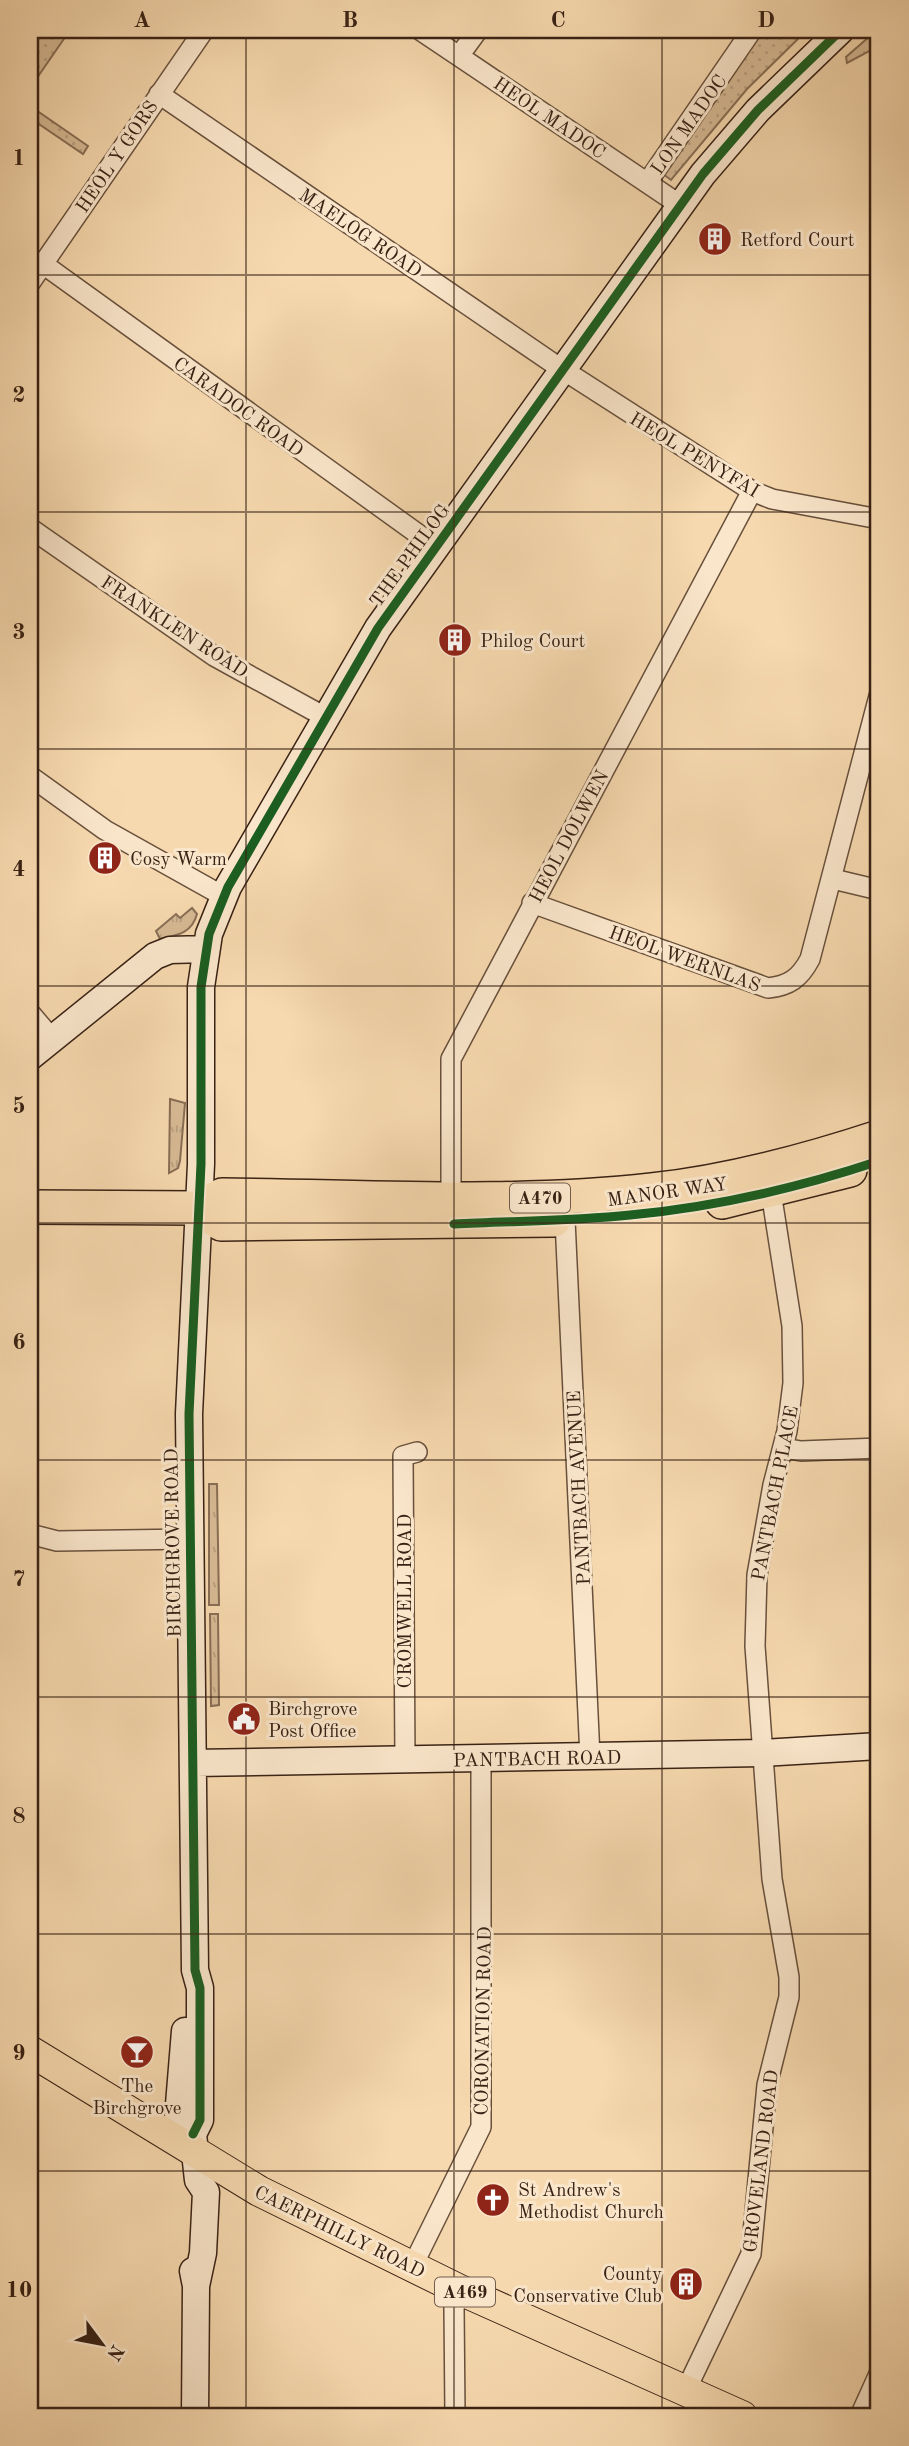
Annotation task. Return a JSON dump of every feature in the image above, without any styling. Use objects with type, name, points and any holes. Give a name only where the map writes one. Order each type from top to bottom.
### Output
[{"type":"highway","name":"MANOR WAY","points":[[30,1207],[198,1208],[222,1195],[534,1198],[654,1190],[771,1168],[879,1137]]},
{"type":"highway","name":"MANOR WAY","points":[[198,1208],[221,1224],[565,1220],[664,1211],[771,1192],[879,1161]]},
{"type":"main road","name":"CAERPHILLY ROAD","points":[[30,2051],[195,2156],[259,2191],[460,2290],[741,2416]]},
{"type":"street","name":"HEOL Y GORS","points":[[30,283],[204,30]]},
{"type":"street","name":"HEOL MADOC","points":[[420,30],[680,205]]},
{"type":"street","points":[[459,56],[478,30]]},
{"type":"street","name":"LON MADOC","points":[[647,183],[752,30]]},
{"type":"street","name":"THE PHILOG","points":[[206,949],[223,896],[372,638],[680,205],[742,128],[841,30]]},
{"type":"street","name":"MAELOG ROAD","points":[[159,94],[563,370]]},
{"type":"street","name":"CARADOC ROAD","points":[[43,264],[436,547]]},
{"type":"street","name":"HEOL PENYFAI","points":[[563,370],[752,491],[772,499],[879,519]]},
{"type":"street","name":"HEOL DOLWEN","points":[[451,1198],[451,1059],[752,491]]},
{"type":"street","name":"FRANKLEN ROAD","points":[[30,528],[214,656],[326,717]]},
{"type":"street","name":"HEOL WERNLAS","points":[[532,903],[768,988],[792,983],[804,971],[810,959],[878,707]]},
{"type":"street","points":[[30,776],[105,830],[223,896]]},
{"type":"street","points":[[833,879],[879,890]]},
{"type":"street","points":[[30,1057],[155,956],[170,950],[206,949]]},
{"type":"street","name":"BIRCHGROVE ROAD","points":[[195,2156],[200,2120],[200,1988],[195,1970],[188,1415],[201,1164],[201,987],[206,949]]},
{"type":"street","points":[[30,1013],[53,1040]]},
{"type":"street","name":"PANTBACH PLACE","points":[[762,1753],[754,1607],[764,1528],[790,1416],[793,1346],[771,1192]]},
{"type":"street","name":"PANTBACH AVENUE","points":[[565,1220],[590,1757]]},
{"type":"street","points":[[783,1448],[801,1451],[879,1448]]},
{"type":"street","name":"CROMWELL ROAD","points":[[405,1760],[403,1456],[417,1452]]},
{"type":"street","points":[[30,1534],[57,1541],[190,1539]]},
{"type":"street","name":"PANTBACH ROAD","points":[[194,1763],[762,1753],[879,1746]]},
{"type":"street","name":"GROVELAND ROAD","points":[[685,2392],[751,2254],[767,2085],[789,1997],[789,1977],[772,1879],[762,1753]]},
{"type":"street","name":"CORONATION ROAD","points":[[412,2267],[481,2127],[481,1759]]},
{"type":"street","points":[[195,2156],[206,2192],[203,2253],[196,2287],[195,2416]]},
{"type":"street","points":[[455,2416],[454,2308],[460,2290]]},
{"type":"street","points":[[860,2416],[879,2374]]},
{"type":"green space","points":[[30,30],[70,30],[30,88]]},
{"type":"green space","points":[[762,30],[807,30],[747,89],[671,180],[663,174]]},
{"type":"green space","points":[[877,30],[879,46],[847,63],[846,57]]},
{"type":"green space","points":[[30,102],[36,110],[88,146],[83,154],[30,118]]},
{"type":"green space","points":[[192,908],[197,914],[188,929],[160,939],[156,931],[176,914],[180,918]]},
{"type":"green space","points":[[170,1099],[185,1103],[180,1161],[178,1168],[169,1173]]},
{"type":"green space","points":[[209,1484],[217,1484],[219,1605],[209,1605]]},
{"type":"green space","points":[[210,1614],[218,1614],[219,1705],[211,1706]]},
{"type":"cycle path","points":[[193,2134],[200,2120],[200,1988],[195,1970],[189,1414],[201,1164],[201,987],[209,934],[228,887],[378,628],[703,174],[758,110],[841,30]]},
{"type":"cycle path","points":[[454,1224],[608,1217],[693,1207],[787,1188],[879,1161]]},
{"type":"place","name":"Retford Court","points":[[715,239]]},
{"type":"place","name":"Philog Court","points":[[455,640]]},
{"type":"place","name":"Cosy Warm","points":[[105,858]]},
{"type":"place","name":"Birchgrove Post Office","points":[[244,1719]]},
{"type":"place","name":"The Birchgrove","points":[[137,2052]]},
{"type":"place","name":"St Andrew's Methodist Church","points":[[493,2200]]},
{"type":"place","name":"County Conservative Club","points":[[686,2284]]}]
